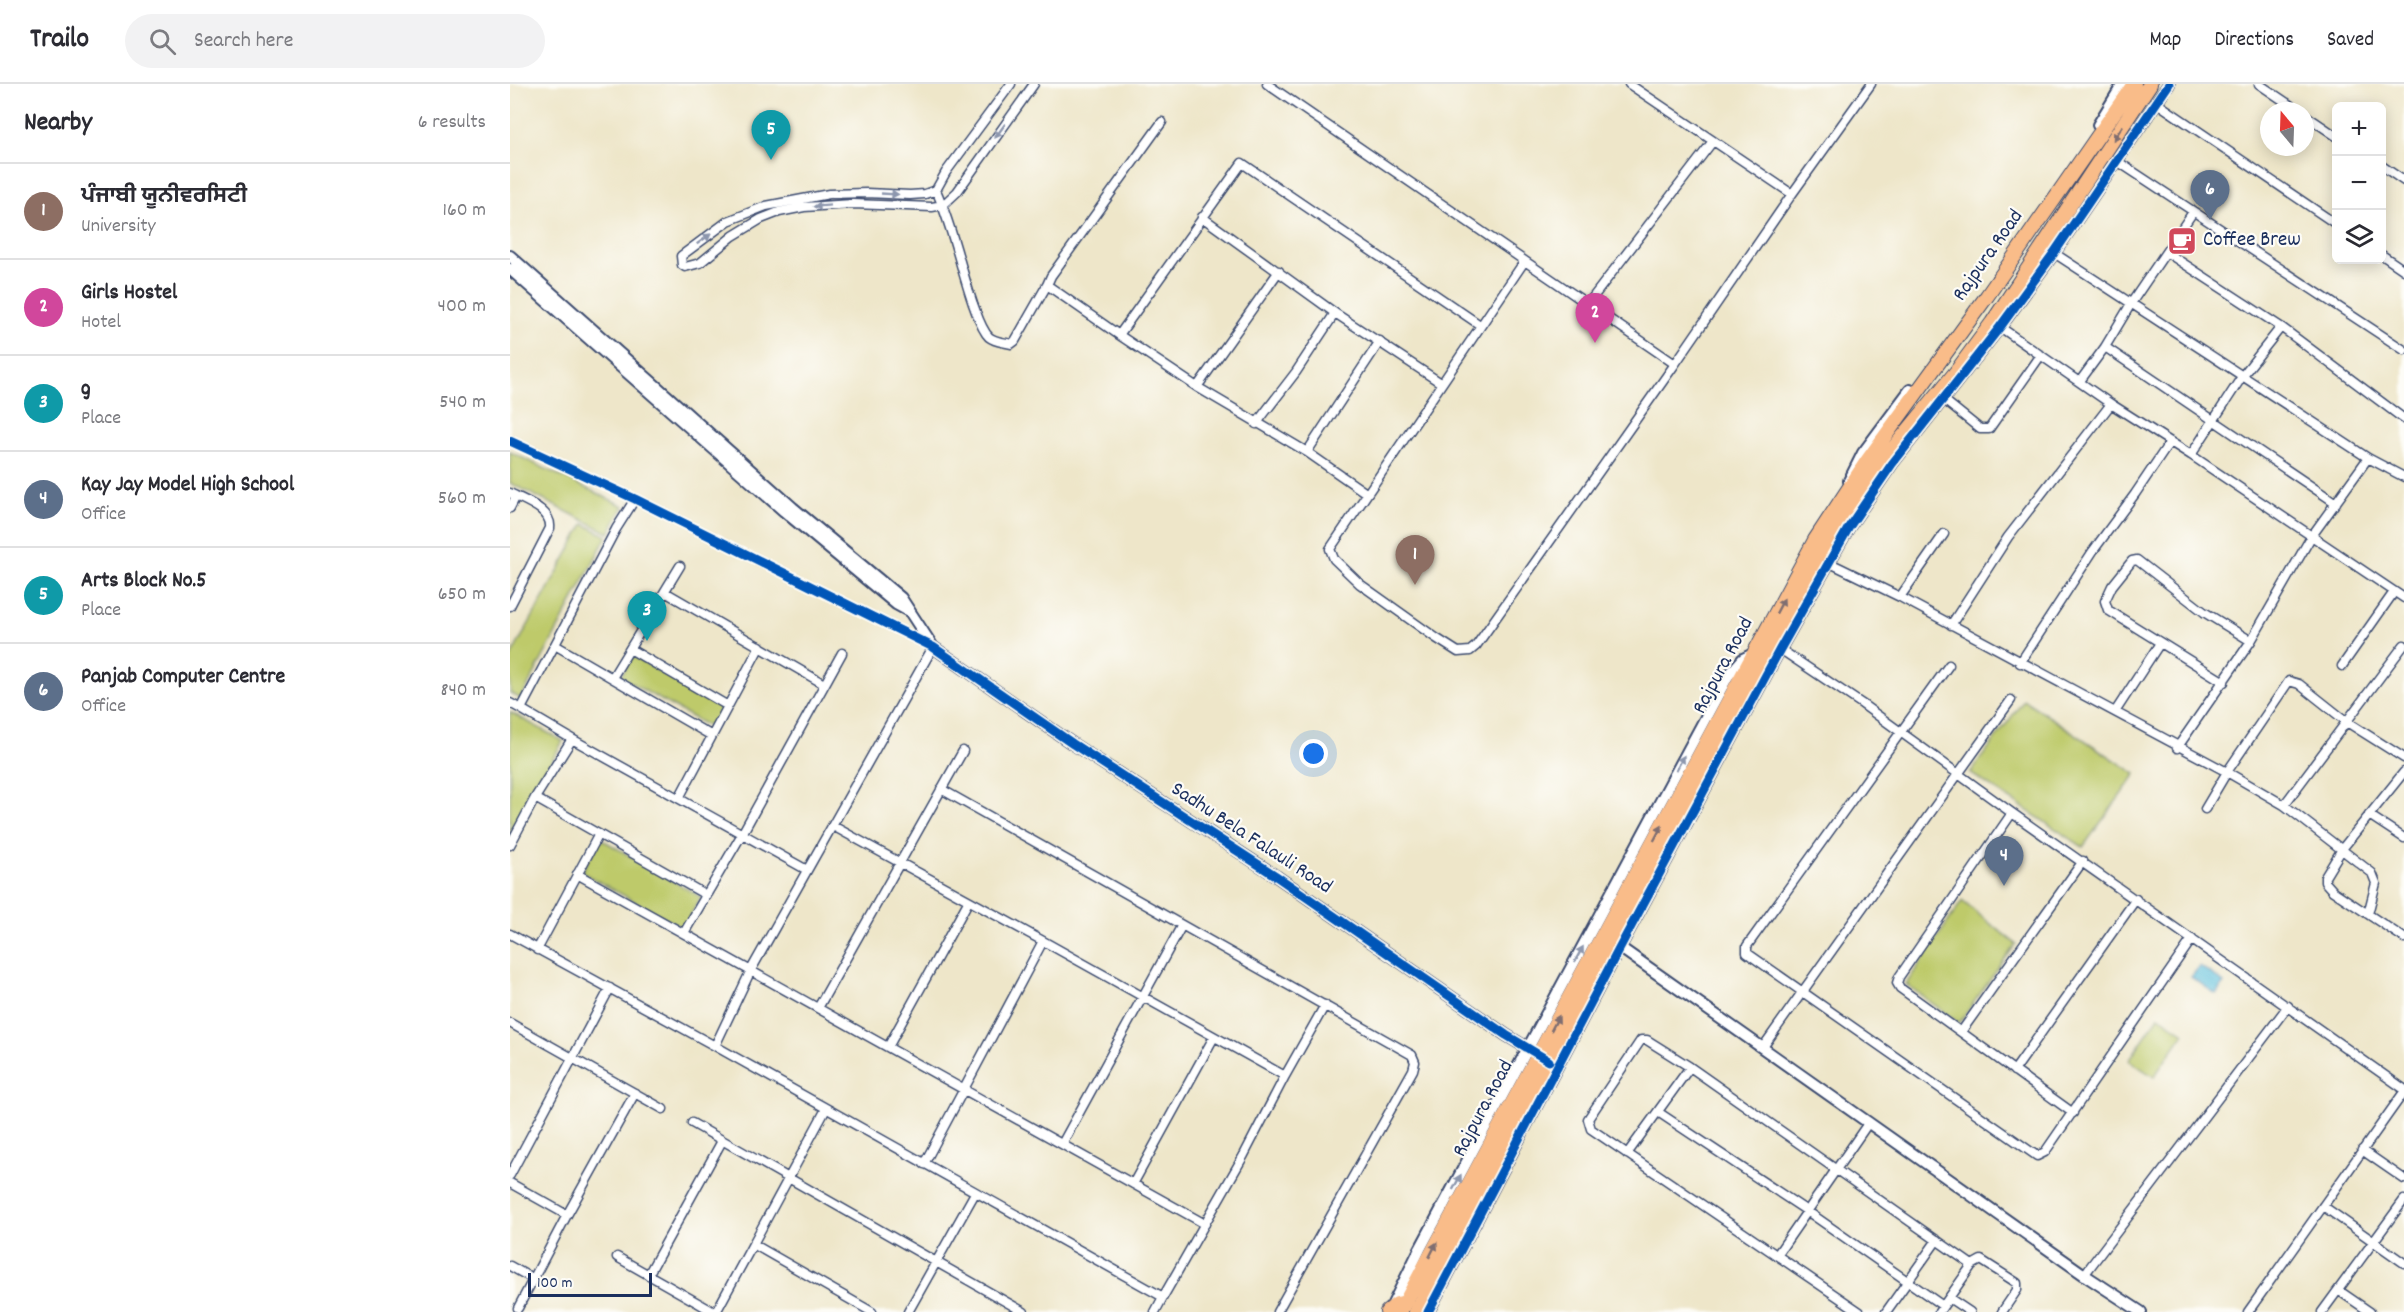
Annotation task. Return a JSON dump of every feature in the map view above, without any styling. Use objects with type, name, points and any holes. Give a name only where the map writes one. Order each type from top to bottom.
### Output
[{"type":"highway","name":"Rajpura Road","points":[[1612,942],[1755,653],[1815,540],[1841,498],[2027,239],[2134,84]]},
{"type":"highway","name":"Rajpura Road","points":[[1396,1308],[1539,1055],[1589,985],[1828,543],[1992,324],[2150,84]]},
{"type":"highway","points":[[1416,1312],[1539,1055]]},
{"type":"street","points":[[1011,84],[946,172],[936,190],[925,194],[910,195],[867,192],[829,194],[766,206],[728,221],[681,256],[680,260],[685,267],[700,262],[748,226],[761,219],[787,211],[853,204],[918,208],[943,205],[957,192],[1034,84]]},
{"type":"street","points":[[1267,84],[1675,364]]},
{"type":"street","points":[[1629,84],[1792,194]]},
{"type":"street","points":[[1524,262],[1331,544],[1330,549],[1334,559],[1360,584],[1458,652],[1470,651],[1871,84]]},
{"type":"street","points":[[2112,84],[2115,98]]},
{"type":"street","points":[[1841,498],[1855,467],[1868,446],[1981,296],[2059,184],[2123,84]]},
{"type":"street","points":[[1428,1312],[1612,942],[1828,562],[1887,463],[1944,399],[2055,253],[2157,104],[2168,84]]},
{"type":"street","points":[[2259,84],[2286,102]]},
{"type":"street","points":[[2157,104],[2332,221]]},
{"type":"street","points":[[2314,121],[2332,133]]},
{"type":"street","points":[[936,190],[943,205],[964,280],[977,314],[990,338],[1011,344],[1015,341],[1051,276],[1162,122]]},
{"type":"street","points":[[1587,305],[1713,141]]},
{"type":"street","points":[[2117,161],[2404,350]]},
{"type":"street","points":[[1119,335],[1242,163],[1480,325]]},
{"type":"street","points":[[2386,169],[2404,181]]},
{"type":"street","points":[[2080,381],[2105,347],[2132,302],[2193,212]]},
{"type":"street","points":[[1202,218],[1335,313],[1441,383]]},
{"type":"street","points":[[2166,252],[2281,327],[2404,419]]},
{"type":"street","points":[[2055,253],[2368,458],[2404,477]]},
{"type":"street","points":[[2386,258],[2404,270]]},
{"type":"street","points":[[512,266],[896,604],[908,610],[933,647]]},
{"type":"street","points":[[1197,387],[1279,272]]},
{"type":"street","points":[[1047,285],[1197,387],[1306,452],[1366,493]]},
{"type":"street","points":[[1256,424],[1296,372],[1335,313]]},
{"type":"street","points":[[2000,327],[2110,404],[2191,455],[2404,598]]},
{"type":"street","points":[[2191,455],[2243,375],[2281,327]]},
{"type":"street","points":[[1306,452],[1380,341]]},
{"type":"street","points":[[2105,347],[2336,503]]},
{"type":"street","points":[[1944,399],[1980,429],[1989,429],[2041,355]]},
{"type":"street","points":[[1951,625],[2008,537],[2110,404]]},
{"type":"street","points":[[510,441],[635,499],[933,647]]},
{"type":"street","points":[[2020,663],[2093,551],[2170,442]]},
{"type":"street","points":[[2177,748],[2251,641],[2311,537],[2368,458]]},
{"type":"street","points":[[510,508],[513,495],[546,513],[551,522],[550,528],[511,601]]},
{"type":"street","points":[[521,709],[616,529],[635,499]]},
{"type":"street","points":[[1900,597],[1944,534]]},
{"type":"street","points":[[2224,682],[2108,610],[2105,601],[2112,586],[2132,561],[2137,560],[2195,606],[2251,641]]},
{"type":"street","points":[[1828,562],[1900,597],[2115,712],[2177,748],[2227,772],[2284,805],[2375,877],[2376,883],[2368,914]]},
{"type":"street","points":[[612,678],[680,566]]},
{"type":"street","points":[[665,591],[825,684]]},
{"type":"street","points":[[2342,666],[2394,592]]},
{"type":"street","points":[[2115,712],[2160,643]]},
{"type":"street","points":[[555,645],[712,736]]},
{"type":"street","points":[[2284,805],[2404,645]]},
{"type":"street","points":[[679,798],[760,646]]},
{"type":"street","points":[[715,1046],[751,970],[933,647]]},
{"type":"street","name":"Sadhu Bela Falauli Road","points":[[933,647],[1073,744],[1276,876],[1539,1055]]},
{"type":"street","points":[[630,649],[728,706]]},
{"type":"street","points":[[1780,649],[1902,733],[2404,1090],[2248,1312]]},
{"type":"street","points":[[684,933],[742,834],[842,653]]},
{"type":"street","points":[[1539,1055],[1728,676],[1739,663],[1755,653]]},
{"type":"street","points":[[1949,665],[1746,948],[1748,955],[2037,1156],[2045,1152],[2073,1113],[2192,939]]},
{"type":"street","points":[[2205,810],[2227,772],[2289,681],[2299,684],[2347,722],[2404,758]]},
{"type":"street","points":[[1764,1047],[2011,700]]},
{"type":"street","points":[[510,703],[807,870]]},
{"type":"street","points":[[510,845],[535,798],[572,739]]},
{"type":"street","points":[[818,1008],[963,751]]},
{"type":"street","points":[[2404,772],[2342,849],[2327,870],[2325,882],[2333,891],[2404,938]]},
{"type":"street","points":[[941,789],[1410,1053],[1415,1062],[1413,1070],[1277,1312]]},
{"type":"street","points":[[535,798],[706,895]]},
{"type":"street","points":[[2012,813],[1897,980],[1900,988],[2073,1113]]},
{"type":"street","points":[[2369,815],[2404,838]]},
{"type":"street","points":[[833,826],[1285,1076]]},
{"type":"street","points":[[537,950],[599,834]]},
{"type":"street","points":[[1961,1032],[2083,861]]},
{"type":"street","points":[[577,874],[1205,1224]]},
{"type":"street","points":[[2014,1071],[2136,899]]},
{"type":"street","points":[[888,1047],[968,902]]},
{"type":"street","points":[[1062,1144],[1182,924]]},
{"type":"street","points":[[510,934],[1163,1297]]},
{"type":"street","points":[[924,1164],[1043,941]]},
{"type":"street","points":[[1612,942],[2136,1311]]},
{"type":"street","points":[[510,1175],[610,988]]},
{"type":"street","points":[[1155,1312],[1325,1005]]},
{"type":"street","points":[[2084,1275],[2288,1006]]},
{"type":"street","points":[[510,1023],[663,1108]]},
{"type":"street","points":[[1133,1184],[1214,1037]]},
{"type":"street","points":[[1860,1312],[1593,1131],[1587,1122],[1638,1042],[1647,1040],[1690,1067],[1972,1265]]},
{"type":"street","points":[[1627,1154],[1690,1067]]},
{"type":"street","points":[[518,1308],[635,1093]]},
{"type":"street","points":[[616,1257],[715,1312],[826,1109]]},
{"type":"street","points":[[1658,1112],[1807,1211],[1907,1281],[1941,1309],[1972,1265],[1981,1260],[2017,1283],[2017,1290],[2002,1312]]},
{"type":"street","points":[[1777,1255],[1869,1122]]},
{"type":"street","points":[[692,1123],[1024,1312]]},
{"type":"street","points":[[648,1275],[722,1141]]},
{"type":"street","points":[[2362,1150],[2404,1179]]},
{"type":"street","points":[[510,1183],[567,1215]]},
{"type":"street","points":[[908,1312],[975,1193]]},
{"type":"street","points":[[2322,1312],[2404,1200]]},
{"type":"street","points":[[2323,1206],[2404,1263]]},
{"type":"street","points":[[1886,1312],[1937,1240]]},
{"type":"street","points":[[753,1244],[872,1312]]},
{"type":"street","points":[[510,1266],[533,1279]]},
{"type":"street","points":[[2338,1290],[2370,1312]]},
{"type":"street","points":[[1949,1298],[1970,1312]]},
{"type":"street","points":[[850,1312],[856,1303]]},
{"type":"green space","points":[[510,452],[624,506],[609,533],[510,483]]},
{"type":"green space","points":[[584,524],[607,536],[521,699],[510,693],[510,658]]},
{"type":"green space","points":[[633,656],[722,708],[711,728],[620,677]]},
{"type":"green space","points":[[2024,700],[2136,774],[2083,847],[1970,773]]},
{"type":"green space","points":[[510,712],[563,741],[510,833]]},
{"type":"green space","points":[[601,839],[701,897],[683,928],[581,872]]},
{"type":"green space","points":[[1962,901],[2016,944],[1959,1023],[1906,984]]},
{"type":"green space","points":[[2159,1016],[2184,1033],[2154,1077],[2129,1060]]},
{"type":"water","points":[[2200,966],[2224,983],[2216,994],[2191,977]]},
{"type":"cycle path","points":[[1428,1312],[1620,947],[1780,649],[1849,527],[1892,464],[2000,327],[2054,253],[2169,84]]},
{"type":"cycle path","points":[[510,441],[635,499],[933,647],[1073,744],[1276,876],[1506,1035],[1549,1061]]},
{"type":"place","name":"Arts Block No.5","points":[[771,160]]},
{"type":"place","name":"Panjab Computer Centre","points":[[2210,220]]},
{"type":"place","name":"Coffee Brew","points":[[2182,241]]},
{"type":"place","name":"Girls Hostel","points":[[1595,343]]},
{"type":"place","name":"ਪੰਜਾਬੀ ਯੂਨੀਵਰਸਿਟੀ","points":[[1415,585]]},
{"type":"place","name":"g","points":[[647,641]]},
{"type":"place","name":"Kay Jay Model High School","points":[[2004,886]]}]
